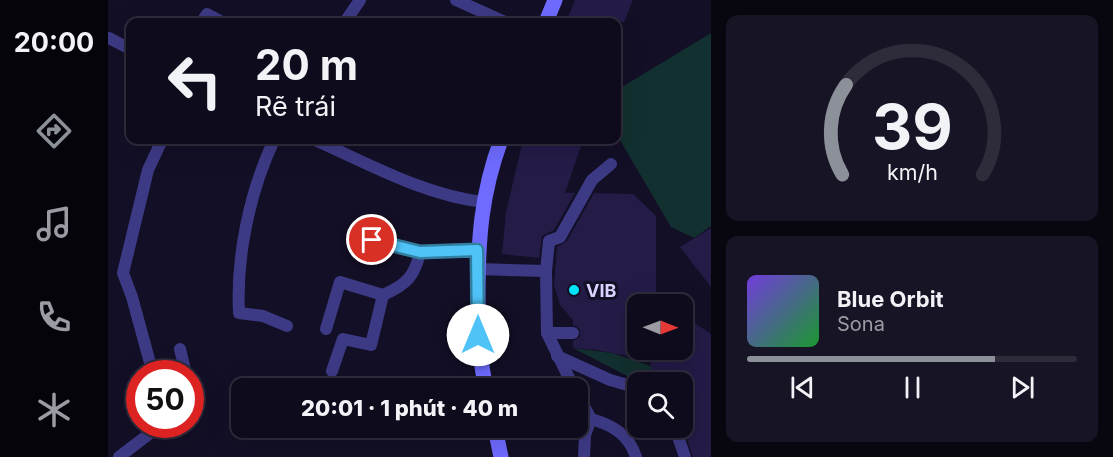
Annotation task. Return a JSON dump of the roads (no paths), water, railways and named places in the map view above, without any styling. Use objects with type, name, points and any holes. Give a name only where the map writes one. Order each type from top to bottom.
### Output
[{"type":"main road","points":[[548,18],[555,0]]},
{"type":"main road","points":[[484,378],[479,357],[477,250],[483,202],[500,144]]},
{"type":"main road","points":[[497,438],[501,457]]},
{"type":"lane","points":[[348,18],[360,0]]},
{"type":"lane","points":[[456,0],[496,18]]},
{"type":"lane","points":[[109,38],[126,47]]},
{"type":"lane","points":[[149,360],[123,273],[148,170],[160,144]]},
{"type":"lane","points":[[273,144],[246,225],[237,291],[238,313],[263,316],[287,326]]},
{"type":"lane","points":[[324,144],[423,188],[456,199],[483,202]]},
{"type":"lane","points":[[569,378],[548,333],[546,271],[549,241],[560,237],[576,213],[592,180],[611,164]]},
{"type":"lane","points":[[372,240],[420,252],[477,250]]},
{"type":"lane","points":[[326,329],[340,282],[383,295],[404,284],[413,275],[420,252]]},
{"type":"lane","points":[[478,269],[546,271]]},
{"type":"lane","points":[[332,371],[343,339],[371,345],[383,295]]},
{"type":"lane","points":[[548,333],[573,333]]},
{"type":"lane","points":[[180,349],[183,360]]},
{"type":"lane","points":[[557,356],[610,380],[627,385]]},
{"type":"lane","points":[[588,413],[591,419],[606,423],[620,432],[632,446],[636,457]]},
{"type":"lane","points":[[584,457],[585,435],[591,419]]},
{"type":"lane","points":[[119,457],[144,438]]},
{"type":"lane","points":[[678,438],[685,457]]},
{"type":"place","name":"VIB","points":[[574,290]]}]
